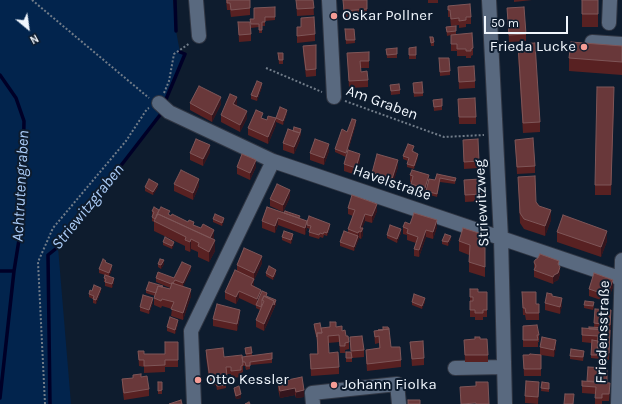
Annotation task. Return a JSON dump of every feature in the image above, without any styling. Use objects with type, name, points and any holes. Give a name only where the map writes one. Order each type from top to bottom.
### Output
[{"type":"street","points":[[196,0],[199,36]]},
{"type":"street","points":[[329,0],[334,97]]},
{"type":"street","name":"Striewitzweg","points":[[489,0],[501,238],[505,404]]},
{"type":"street","points":[[609,23],[610,0]]},
{"type":"street","points":[[592,42],[622,44]]},
{"type":"street","name":"Havelstraße","points":[[164,108],[273,161],[622,279]]},
{"type":"street","points":[[194,404],[191,331],[273,161]]},
{"type":"street","name":"Friedensstraße","points":[[618,404],[622,260]]},
{"type":"street","points":[[455,368],[504,366]]},
{"type":"street","points":[[313,404],[312,393],[397,384],[399,404]]},
{"type":"path","points":[[32,0],[145,96],[164,108]]},
{"type":"path","points":[[164,108],[174,54],[199,36]]},
{"type":"path","name":"Am Graben","points":[[266,68],[334,97],[444,137],[495,134]]},
{"type":"path","points":[[45,404],[38,262],[53,228],[126,141],[147,109],[164,108]]},
{"type":"shaded area","points":[[0,0],[173,0],[180,52],[185,54],[160,115],[58,247],[71,404],[0,404]]},
{"type":"building","points":[[227,0],[250,0],[250,8],[231,10],[230,3],[227,3]]},
{"type":"building","points":[[296,0],[313,0],[314,8],[297,9]]},
{"type":"building","points":[[343,0],[367,0],[367,9],[344,11]]},
{"type":"building","points":[[582,0],[598,0],[598,14],[582,14]]},
{"type":"building","points":[[470,4],[471,17],[466,17],[466,20],[459,21],[459,18],[451,19],[448,6]]},
{"type":"building","points":[[275,7],[275,17],[265,17],[265,22],[262,22],[262,30],[259,30],[259,24],[251,24],[250,19],[254,19],[254,8]]},
{"type":"building","points":[[524,7],[526,34],[509,35],[507,8]]},
{"type":"building","points":[[314,17],[315,34],[297,36],[297,27],[301,27],[301,18]]},
{"type":"building","points":[[238,22],[250,22],[251,34],[239,35]]},
{"type":"building","points":[[456,26],[456,31],[447,32],[446,27]]},
{"type":"building","points":[[345,29],[354,29],[355,40],[346,40]]},
{"type":"building","points":[[472,33],[473,48],[471,51],[466,51],[466,49],[457,49],[457,44],[451,44],[451,35]]},
{"type":"building","points":[[430,37],[433,37],[434,42],[431,43]]},
{"type":"building","points":[[571,42],[622,46],[622,62],[569,58]]},
{"type":"building","points":[[535,43],[540,122],[523,123],[518,44]]},
{"type":"building","points":[[316,45],[316,69],[306,70],[303,46]]},
{"type":"building","points":[[416,47],[416,55],[409,55],[409,48]]},
{"type":"building","points":[[397,48],[397,54],[387,55],[386,49]]},
{"type":"building","points":[[369,52],[369,61],[360,61],[361,72],[367,71],[368,80],[349,81],[347,53]]},
{"type":"building","points":[[278,53],[283,53],[283,60],[279,60]]},
{"type":"building","points":[[439,58],[449,58],[450,71],[440,72]]},
{"type":"building","points":[[474,66],[475,81],[459,82],[458,67]]},
{"type":"building","points":[[257,81],[262,83],[257,97],[251,95]]},
{"type":"building","points":[[422,82],[423,93],[414,93],[413,83]]},
{"type":"building","points":[[399,84],[400,90],[391,91],[390,85]]},
{"type":"building","points":[[199,86],[221,97],[212,115],[190,103]]},
{"type":"building","points":[[597,87],[614,87],[611,185],[595,185]]},
{"type":"building","points":[[230,94],[237,97],[233,104],[247,111],[240,125],[221,115]]},
{"type":"building","points":[[475,98],[476,117],[459,117],[458,99]]},
{"type":"building","points":[[442,99],[442,106],[434,107],[433,100]]},
{"type":"building","points":[[280,107],[287,110],[283,121],[276,118]]},
{"type":"building","points":[[256,110],[263,113],[261,118],[267,120],[268,116],[276,118],[268,137],[248,128]]},
{"type":"building","points":[[352,119],[356,120],[346,153],[335,149],[342,129],[347,132]]},
{"type":"building","points":[[294,127],[301,129],[300,133],[293,131]]},
{"type":"building","points":[[288,129],[300,133],[294,147],[283,143]]},
{"type":"building","points":[[533,138],[535,166],[517,167],[515,140]]},
{"type":"building","points":[[196,139],[210,145],[203,159],[190,153]]},
{"type":"building","points":[[315,139],[329,144],[324,158],[310,153]]},
{"type":"building","points":[[478,139],[479,161],[464,162],[463,140]]},
{"type":"building","points":[[408,144],[414,146],[412,151],[418,154],[414,166],[407,164],[409,158],[403,156]]},
{"type":"building","points":[[348,150],[360,154],[356,168],[344,164]]},
{"type":"building","points":[[242,154],[256,160],[250,173],[237,167]]},
{"type":"building","points":[[377,154],[398,160],[392,179],[372,173]]},
{"type":"building","points":[[181,170],[199,179],[193,193],[174,184]]},
{"type":"building","points":[[412,170],[429,175],[425,188],[411,184],[413,176],[410,175]]},
{"type":"building","points":[[437,174],[456,178],[455,181],[440,178],[437,194],[426,191],[429,179],[435,180]]},
{"type":"building","points":[[535,176],[536,202],[539,206],[551,210],[545,226],[524,219],[520,213],[518,177]]},
{"type":"building","points":[[149,179],[158,184],[153,192],[145,187]]},
{"type":"building","points":[[481,179],[482,194],[465,195],[464,180]]},
{"type":"building","points":[[277,184],[290,190],[283,205],[270,199]]},
{"type":"building","points":[[352,195],[377,204],[372,216],[365,214],[360,228],[363,228],[361,232],[359,231],[358,233],[348,229],[355,210],[348,208]]},
{"type":"building","points":[[154,207],[159,210],[155,219],[152,217]]},
{"type":"building","points":[[161,207],[170,211],[168,214],[171,216],[172,214],[188,222],[189,220],[194,222],[193,225],[201,228],[203,224],[214,230],[210,238],[158,214],[156,216]]},
{"type":"building","points":[[267,207],[307,221],[305,228],[278,218],[275,226],[262,221]]},
{"type":"building","points":[[285,211],[300,216],[299,218],[284,213]]},
{"type":"building","points":[[414,213],[437,220],[433,232],[426,230],[419,250],[414,249],[418,237],[407,233],[408,229],[403,227],[405,222],[410,224]]},
{"type":"building","points":[[158,214],[215,240],[209,252],[198,246],[199,243],[191,239],[190,242],[185,240],[186,237],[154,221]]},
{"type":"building","points":[[215,214],[224,218],[222,223],[213,219]]},
{"type":"building","points":[[563,215],[607,231],[601,247],[557,232]]},
{"type":"building","points":[[309,216],[330,224],[327,233],[320,233],[319,235],[309,232],[311,226],[307,225],[307,222]]},
{"type":"building","points":[[390,225],[401,229],[397,239],[387,235]]},
{"type":"building","points":[[463,228],[485,235],[485,267],[469,262],[470,245],[459,241]]},
{"type":"building","points":[[284,231],[293,234],[291,240],[282,237]]},
{"type":"building","points":[[344,231],[358,236],[354,247],[340,242]]},
{"type":"building","points":[[445,234],[451,236],[448,242],[442,241]]},
{"type":"building","points":[[165,237],[174,242],[172,246],[163,242]]},
{"type":"building","points":[[244,248],[262,256],[254,273],[237,265]]},
{"type":"building","points":[[540,254],[559,261],[558,264],[560,267],[558,273],[553,277],[534,270],[536,266],[534,262]]},
{"type":"building","points":[[103,259],[106,261],[105,262],[112,265],[109,273],[99,269]]},
{"type":"building","points":[[160,259],[164,260],[161,265],[158,264]]},
{"type":"building","points":[[182,262],[191,266],[183,283],[175,280],[171,284],[156,278],[158,272],[174,278]]},
{"type":"building","points":[[269,266],[276,270],[273,277],[266,273]]},
{"type":"building","points":[[235,270],[254,279],[251,285],[261,290],[257,299],[239,291],[236,297],[225,292]]},
{"type":"building","points":[[594,273],[613,280],[607,295],[589,289]]},
{"type":"building","points":[[105,275],[114,278],[112,284],[105,282]]},
{"type":"building","points":[[149,282],[163,286],[158,286],[156,293],[146,290]]},
{"type":"building","points":[[172,283],[191,289],[183,313],[171,309],[174,302],[162,299],[161,301],[154,298],[158,286],[170,289]]},
{"type":"building","points":[[94,285],[101,288],[96,300],[93,299],[94,296],[89,294]]},
{"type":"building","points":[[470,289],[478,289],[478,292],[487,292],[487,310],[483,310],[483,313],[475,313],[475,310],[470,310],[470,301],[473,301],[473,297],[470,297]]},
{"type":"building","points":[[262,291],[267,293],[266,296],[276,300],[274,305],[274,301],[264,296],[261,307],[256,305]]},
{"type":"building","points":[[522,292],[536,292],[536,304],[539,304],[539,313],[526,313],[525,308],[523,308]]},
{"type":"building","points":[[547,293],[552,294],[552,296],[562,298],[560,307],[545,303]]},
{"type":"building","points":[[414,294],[425,298],[422,306],[412,302]]},
{"type":"building","points":[[143,295],[153,298],[149,310],[140,307]]},
{"type":"building","points":[[264,296],[274,301],[264,324],[256,320],[264,301],[262,300]]},
{"type":"building","points":[[585,301],[594,302],[593,306],[584,305]]},
{"type":"building","points":[[217,304],[240,310],[237,324],[213,319]]},
{"type":"building","points":[[595,309],[611,310],[610,325],[594,323]]},
{"type":"building","points":[[170,317],[178,320],[175,330],[167,327]]},
{"type":"building","points":[[330,322],[336,322],[336,327],[342,326],[342,331],[345,330],[346,336],[348,336],[349,342],[345,343],[345,346],[340,346],[339,335],[328,336],[329,353],[338,352],[339,367],[311,369],[310,354],[318,354],[317,333],[322,333],[321,328],[330,327]]},
{"type":"building","points":[[320,323],[322,333],[317,333],[317,337],[314,324]]},
{"type":"building","points":[[537,325],[539,335],[537,335],[538,340],[523,340],[523,326]]},
{"type":"building","points":[[383,327],[388,327],[389,329],[383,330]]},
{"type":"building","points":[[589,327],[606,328],[606,330],[589,329]]},
{"type":"building","points":[[582,328],[610,330],[609,353],[597,352],[598,336],[582,335]]},
{"type":"building","points":[[389,329],[391,347],[400,347],[401,360],[367,364],[366,350],[380,348],[379,336],[375,337],[374,331]]},
{"type":"building","points":[[362,336],[364,350],[351,351],[350,337]]},
{"type":"building","points":[[475,337],[487,339],[488,355],[465,355],[464,340],[475,339]]},
{"type":"building","points":[[542,337],[556,340],[554,350],[540,347]]},
{"type":"building","points":[[592,340],[598,341],[597,355],[591,355]]},
{"type":"building","points":[[423,341],[424,358],[412,359],[410,342]]},
{"type":"building","points":[[165,342],[178,342],[178,360],[165,360],[165,365],[144,366],[144,360],[139,360],[138,351],[144,351],[144,354],[165,354]]},
{"type":"building","points":[[251,347],[252,353],[246,354],[245,348]]},
{"type":"building","points":[[223,348],[224,357],[242,355],[243,365],[241,366],[241,370],[231,371],[231,367],[226,367],[227,377],[210,379],[206,350]]},
{"type":"building","points":[[571,349],[584,351],[583,357],[570,356]]},
{"type":"building","points":[[346,352],[351,352],[352,358],[346,358]]},
{"type":"building","points":[[272,353],[272,359],[250,362],[250,366],[246,366],[245,362],[243,362],[242,357]]},
{"type":"building","points":[[523,355],[541,355],[541,369],[524,369]]},
{"type":"building","points":[[588,367],[607,368],[607,382],[587,381]]},
{"type":"building","points":[[141,374],[141,377],[147,376],[149,389],[124,393],[122,379],[133,378],[133,375]]},
{"type":"building","points":[[302,377],[304,390],[296,392],[295,388],[280,391],[278,382]]},
{"type":"building","points":[[226,380],[226,385],[217,386],[216,381]]},
{"type":"building","points":[[526,381],[539,382],[538,397],[525,396]]},
{"type":"building","points":[[582,381],[610,383],[609,394],[602,394],[602,398],[595,398],[596,387],[582,386]]},
{"type":"building","points":[[158,382],[162,382],[162,390],[158,391]]},
{"type":"building","points":[[476,382],[488,382],[489,404],[461,404],[460,387],[476,386]]},
{"type":"building","points":[[542,382],[549,383],[549,389],[541,388]]},
{"type":"building","points":[[239,386],[241,394],[236,396],[234,388]]},
{"type":"building","points":[[565,394],[574,394],[573,404],[564,404]]},
{"type":"building","points":[[181,400],[182,404],[169,404]]},
{"type":"building","points":[[408,400],[420,400],[420,404],[408,404]]},
{"type":"waterway","name":"Striewitzgraben","points":[[175,0],[176,31]]},
{"type":"waterway","name":"Striewitzgraben","points":[[164,104],[185,54],[180,52]]},
{"type":"waterway","name":"Achtrutengraben","points":[[0,75],[16,98],[24,121],[22,221],[14,271],[0,398]]},
{"type":"waterway","name":"Striewitzgraben","points":[[50,404],[48,255],[58,247],[160,115],[162,110]]},
{"type":"waterway","points":[[0,271],[14,271]]},
{"type":"place","name":"Oskar Pollner","points":[[334,16]]},
{"type":"place","name":"Frieda Lucke","points":[[584,47]]},
{"type":"place","name":"Otto Kessler","points":[[198,380]]},
{"type":"place","name":"Johann Fiolka","points":[[334,385]]}]
